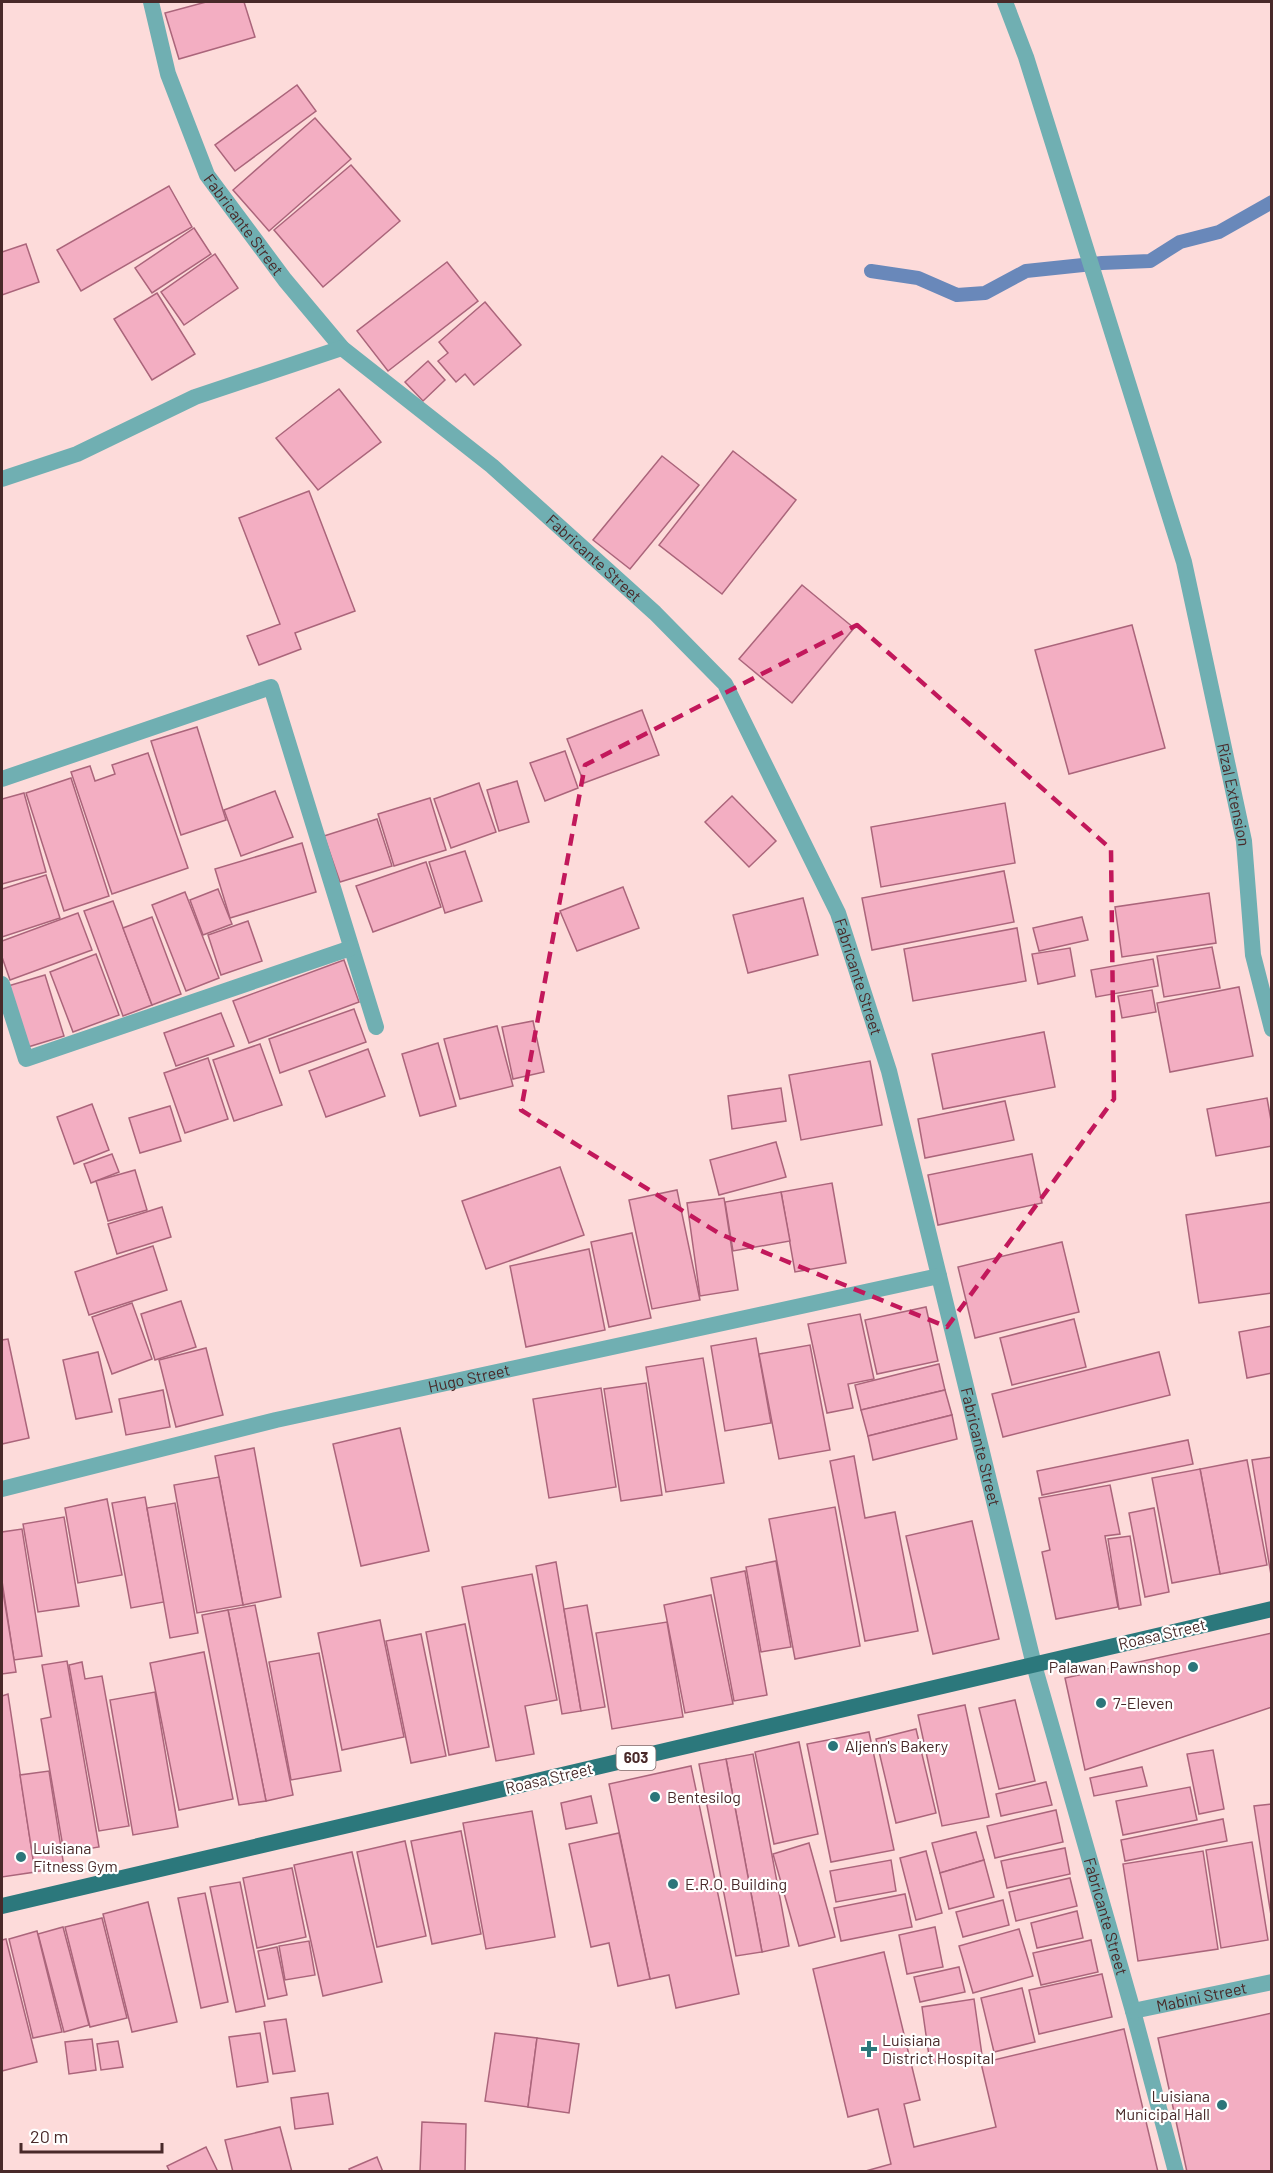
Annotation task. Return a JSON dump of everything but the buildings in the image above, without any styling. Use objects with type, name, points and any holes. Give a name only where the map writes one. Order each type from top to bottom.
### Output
[{"type":"main road","name":"Roasa Street","points":[[2,1906],[1272,1609]]},
{"type":"street","name":"Fabricante Street","points":[[151,2],[168,74],[207,175],[285,280],[342,348],[492,466],[655,613],[725,684],[838,913],[889,1071],[1034,1665],[1133,2011],[1176,2172]]},
{"type":"street","name":"Rizal Extension","points":[[1005,2],[1026,57],[1184,562],[1244,841],[1253,955],[1272,1029]]},
{"type":"street","points":[[2,479],[77,454],[195,397],[342,348]]},
{"type":"street","points":[[2,779],[271,687],[376,1027]]},
{"type":"street","points":[[2,984],[26,1059],[351,948]]},
{"type":"street","name":"Hugo Street","points":[[2,1489],[276,1420],[939,1276]]},
{"type":"street","name":"Mabini Street","points":[[1133,2011],[1272,1982]]},
{"type":"highlighted area","points":[[857,625],[1111,849],[1114,1099],[947,1327],[720,1234],[521,1110],[585,765]]},
{"type":"waterway","points":[[871,271],[918,278],[957,295],[985,293],[1026,271],[1102,263],[1150,261],[1180,242],[1219,232],[1272,202]]},
{"type":"place","name":"Palawan Pawnshop","points":[[1193,1667]]},
{"type":"place","name":"7-Eleven","points":[[1101,1703]]},
{"type":"place","name":"Aljenn's Bakery","points":[[833,1746]]},
{"type":"place","name":"Bentesilog","points":[[655,1797]]},
{"type":"place","name":"Luisiana Fitness Gym","points":[[21,1857]]},
{"type":"place","name":"E.R.O. Building","points":[[673,1884]]},
{"type":"place","name":"Luisiana District Hospital","points":[[869,2049]]},
{"type":"place","name":"Luisiana Municipal Hall","points":[[1222,2105]]}]
